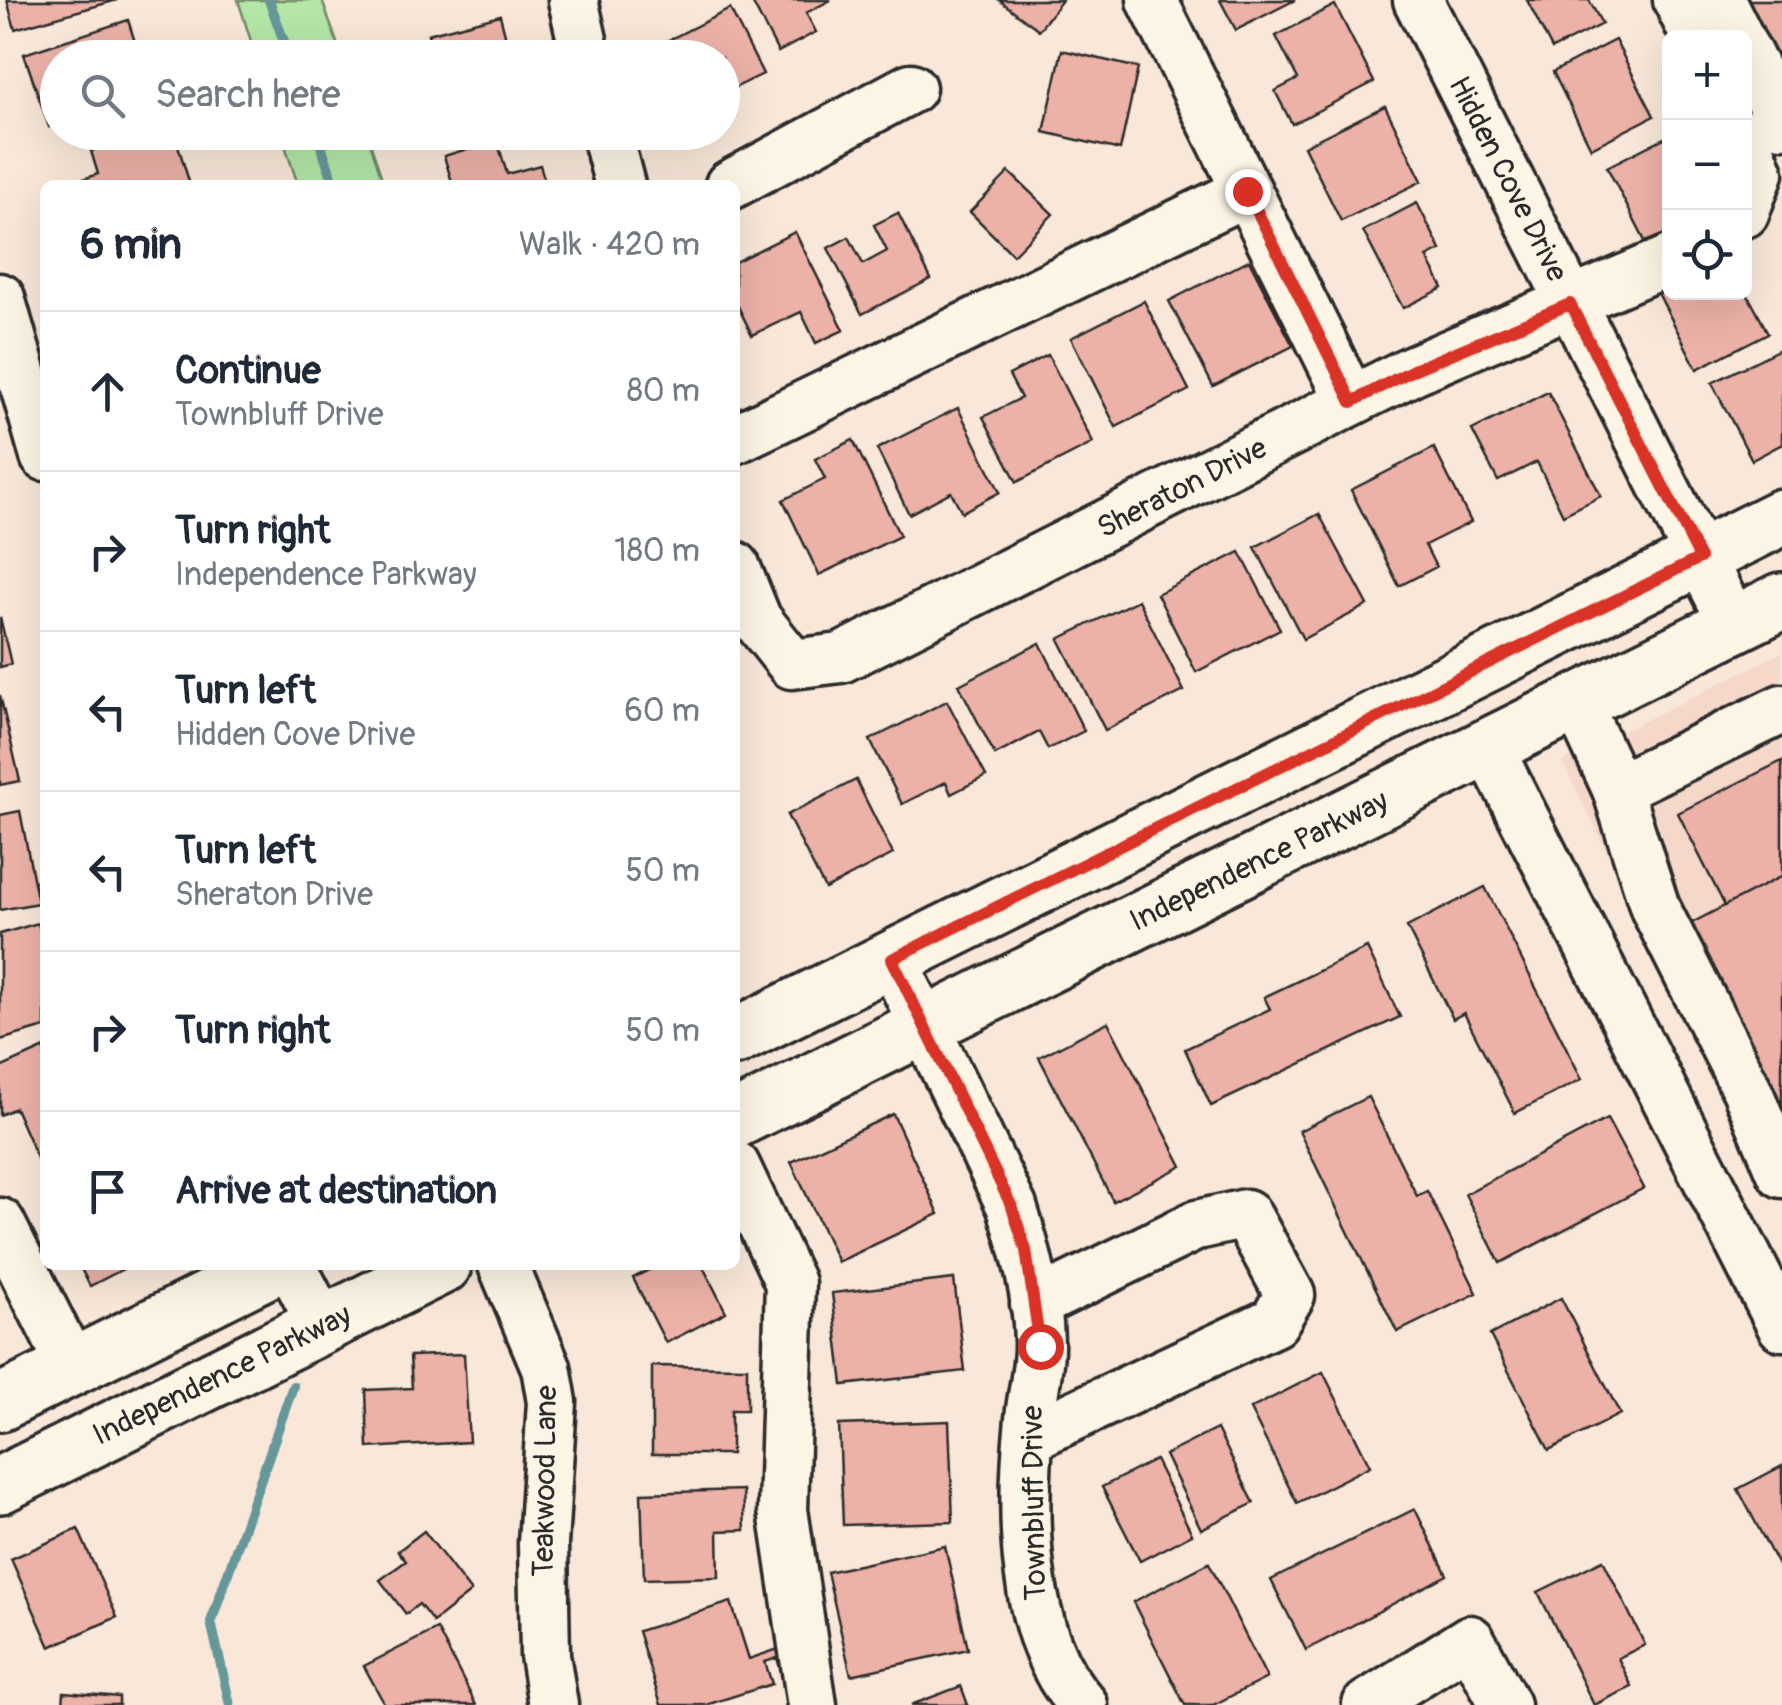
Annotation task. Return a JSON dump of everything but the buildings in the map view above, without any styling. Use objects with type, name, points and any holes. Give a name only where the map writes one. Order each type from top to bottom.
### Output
[{"type":"main road","points":[[740,1035],[1782,517]]},
{"type":"main road","name":"Independence Parkway","points":[[740,1118],[1782,601]]},
{"type":"main road","points":[[0,1403],[267,1270]]},
{"type":"main road","name":"Independence Parkway","points":[[0,1484],[433,1270]]},
{"type":"street","points":[[573,0],[582,40]]},
{"type":"street","points":[[1152,0],[1352,402]]},
{"type":"street","name":"Hidden Cove Drive","points":[[1418,0],[1734,626]]},
{"type":"street","points":[[1678,0],[1692,30]]},
{"type":"street","points":[[1720,0],[1735,30]]},
{"type":"street","points":[[1752,64],[1782,123]]},
{"type":"street","points":[[739,180],[912,88]]},
{"type":"street","points":[[611,150],[619,180]]},
{"type":"street","points":[[1752,157],[1758,173],[1752,190]]},
{"type":"street","points":[[740,437],[1247,191]]},
{"type":"street","name":"Sheraton Drive","points":[[740,578],[758,620],[792,664],[841,658],[1413,370],[1662,264]]},
{"type":"street","points":[[0,298],[40,438]]},
{"type":"street","points":[[1577,703],[1617,790],[1655,908],[1747,1090],[1782,1173]]},
{"type":"street","points":[[1617,790],[1782,709]]},
{"type":"street","points":[[1488,748],[1782,1326]]},
{"type":"street","name":"Townbluff Drive","points":[[892,959],[1012,1207],[1026,1250],[1040,1346],[1029,1438],[1030,1601],[1049,1654],[1082,1705]]},
{"type":"street","points":[[740,1177],[790,1283],[782,1510],[812,1705]]},
{"type":"street","points":[[1029,1438],[1274,1322],[1290,1295],[1246,1214],[1197,1225],[1035,1304]]},
{"type":"street","points":[[0,1222],[72,1367]]},
{"type":"street","points":[[294,1270],[322,1325]]},
{"type":"street","name":"Teakwood Lane","points":[[506,1270],[546,1367],[552,1402],[543,1544],[545,1655],[554,1705]]},
{"type":"street","points":[[1366,1705],[1470,1640],[1505,1705]]},
{"type":"shaded area","points":[[1782,652],[1782,1200],[1562,762]]},
{"type":"green space","points":[[238,0],[322,0],[336,40],[251,40]]},
{"type":"green space","points":[[287,150],[373,150],[382,180],[296,180]]},
{"type":"waterway","points":[[269,0],[283,40]]},
{"type":"waterway","points":[[322,150],[333,180]]},
{"type":"waterway","points":[[230,1705],[211,1622],[293,1386]]},
{"type":"route","points":[[1040,1346],[1026,1250],[1012,1207],[892,959],[1700,558],[1570,304],[1413,370],[1352,402],[1247,191]]}]
